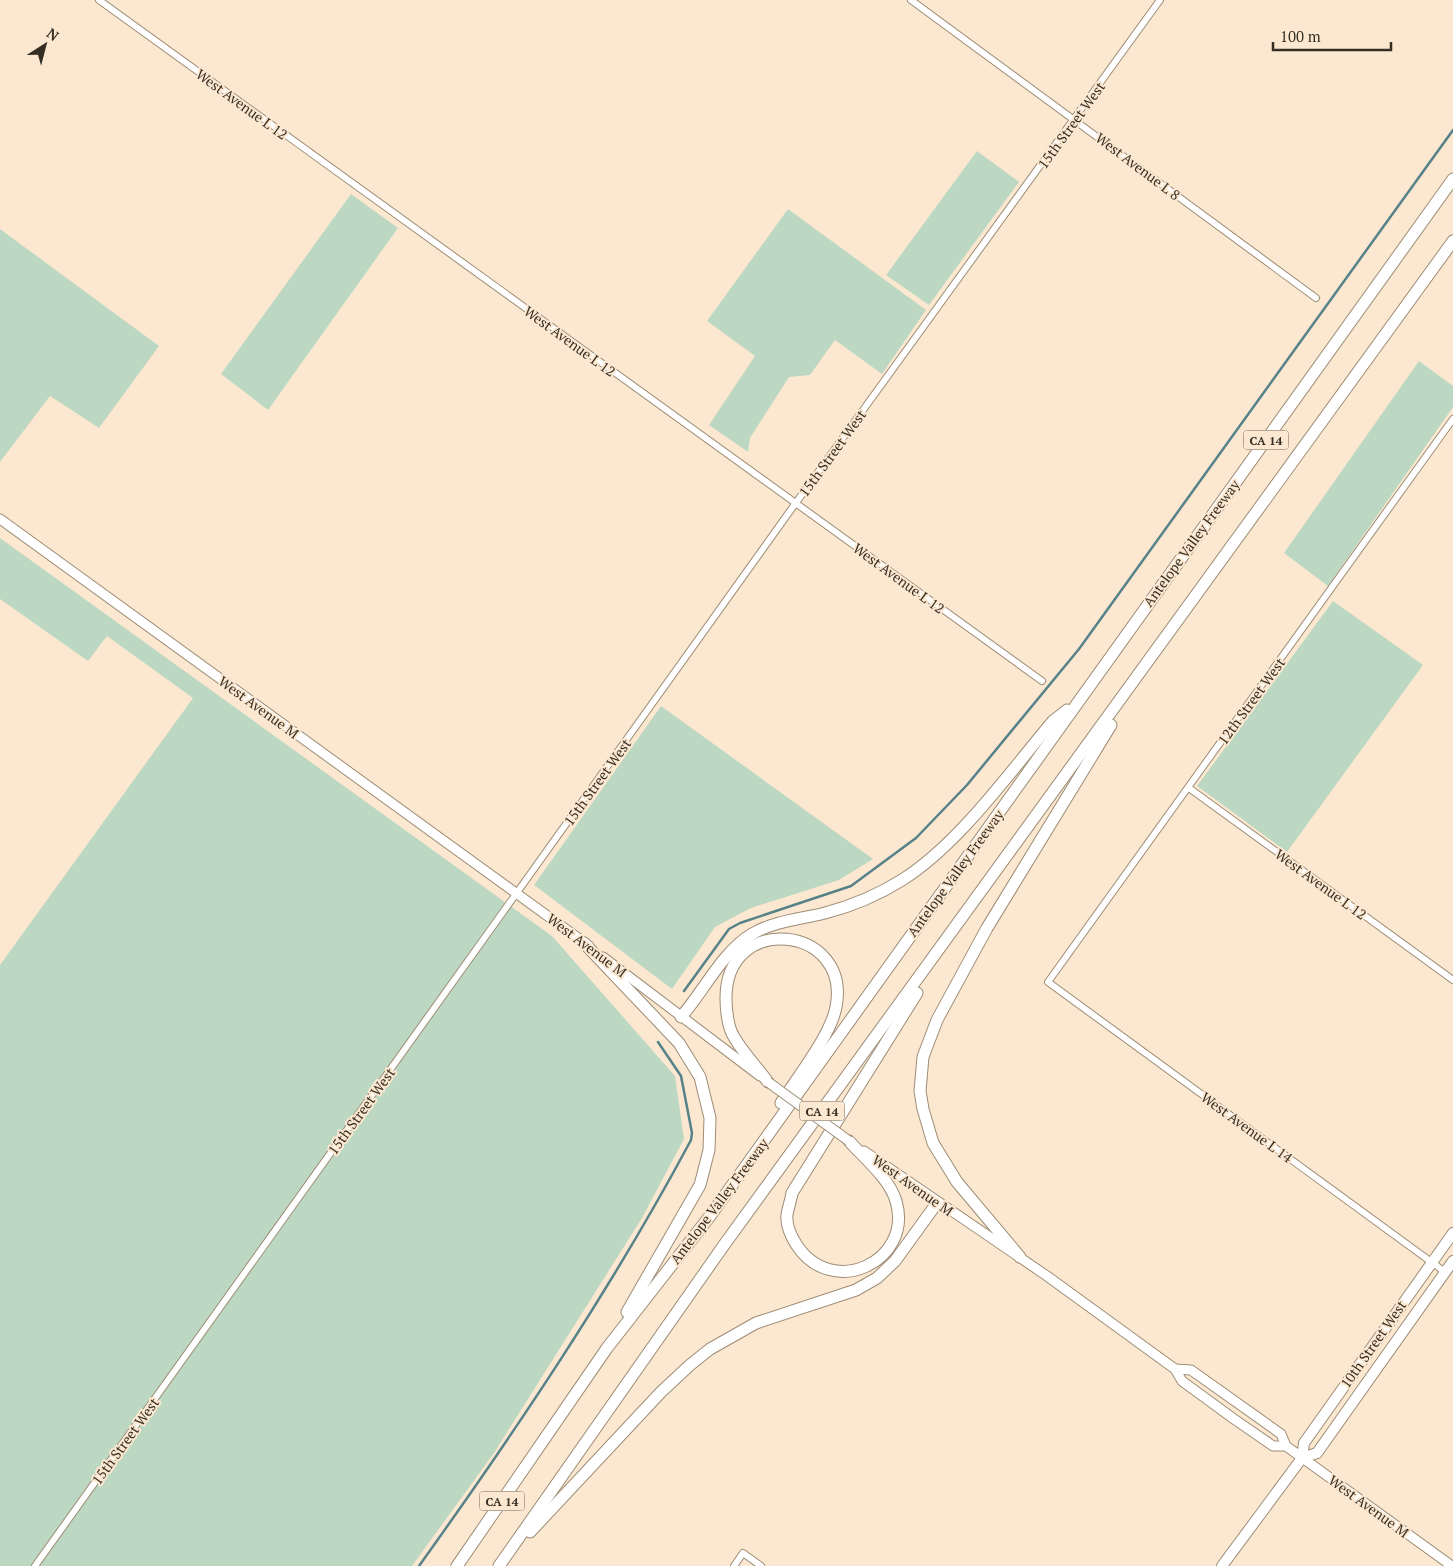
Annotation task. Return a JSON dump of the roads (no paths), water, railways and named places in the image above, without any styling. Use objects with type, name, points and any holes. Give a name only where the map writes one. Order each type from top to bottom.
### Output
[{"type":"highway","name":"Antelope Valley Freeway","points":[[457,1566],[607,1348],[710,1216],[1453,179]]},
{"type":"highway","name":"Antelope Valley Freeway","points":[[501,1564],[724,1245],[1453,241]]},
{"type":"highway","points":[[1020,1257],[957,1182],[933,1143],[922,1100],[923,1057],[937,1020],[987,928],[1147,664]]},
{"type":"highway","points":[[682,1017],[738,945],[752,934],[768,927],[853,905],[895,884],[924,864],[948,843],[1053,721],[1078,701]]},
{"type":"highway","points":[[849,1141],[889,1185],[896,1201],[898,1219],[895,1235],[884,1252],[864,1268],[842,1272],[828,1270],[815,1265],[804,1256],[791,1236],[787,1216],[792,1193],[966,914]]},
{"type":"highway","points":[[710,1216],[828,1028],[836,1010],[838,991],[828,962],[808,945],[786,938],[763,941],[741,955],[729,976],[726,990],[726,1005],[732,1035],[768,1082]]},
{"type":"highway","points":[[584,942],[679,1043],[700,1077],[710,1118],[709,1150],[700,1185],[607,1348]]},
{"type":"highway","points":[[501,1564],[661,1392],[690,1365],[710,1349],[756,1322],[856,1290],[872,1281],[895,1261],[937,1203]]},
{"type":"main road","name":"West Avenue M","points":[[0,519],[584,942],[849,1141],[937,1203],[1020,1257],[1175,1369],[1182,1382],[1273,1446],[1286,1446]]},
{"type":"main road","name":"10th Street West","points":[[1222,1566],[1302,1458],[1304,1443],[1453,1232]]},
{"type":"main road","name":"10th Street West","points":[[1302,1458],[1317,1453],[1453,1261]]},
{"type":"main road","name":"West Avenue M","points":[[1175,1369],[1191,1370],[1281,1434],[1286,1446],[1452,1566]]},
{"type":"street","name":"West Avenue L 12","points":[[100,0],[1042,682]]},
{"type":"street","name":"West Avenue L 8","points":[[912,0],[1316,298]]},
{"type":"street","name":"15th Street West","points":[[35,1566],[795,504],[1075,120],[1160,0]]},
{"type":"street","name":"12th Street West","points":[[1048,982],[1453,419]]},
{"type":"street","name":"West Avenue L 12","points":[[1189,788],[1453,980]]},
{"type":"street","name":"West Avenue L 14","points":[[1048,982],[1446,1272]]},
{"type":"street","points":[[734,1566],[743,1553],[761,1566]]},
{"type":"waterway","points":[[684,991],[729,929],[740,923],[851,886],[916,838],[967,785],[1079,649],[1453,130]]},
{"type":"waterway","points":[[419,1566],[492,1462],[596,1304],[661,1195],[691,1140],[692,1133],[681,1076],[658,1042]]}]
